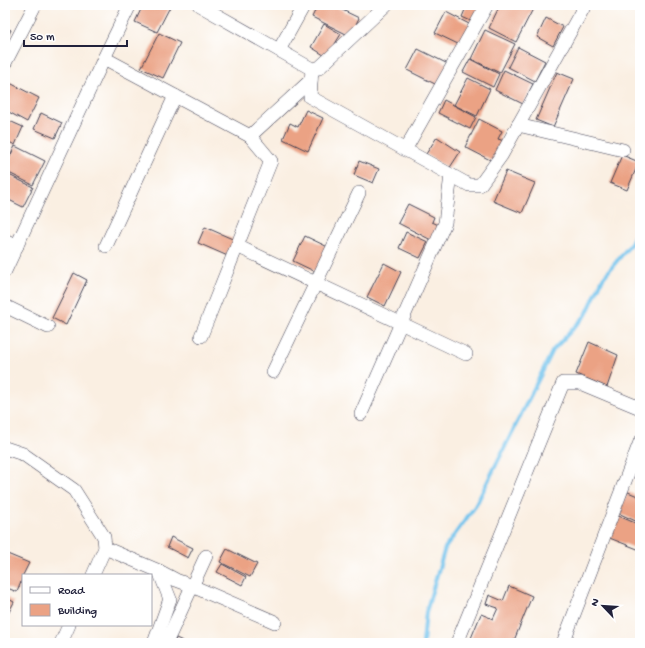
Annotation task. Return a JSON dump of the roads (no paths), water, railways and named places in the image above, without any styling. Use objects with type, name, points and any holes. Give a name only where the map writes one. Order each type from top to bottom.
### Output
[{"type":"street","points":[[5,63],[35,5]]},
{"type":"street","points":[[5,272],[130,5]]},
{"type":"street","points":[[279,50],[304,5]]},
{"type":"street","points":[[250,136],[312,74],[386,5]]},
{"type":"street","points":[[405,150],[487,5]]},
{"type":"street","points":[[312,74],[310,97],[469,185],[480,185],[501,156],[586,5]]},
{"type":"street","points":[[201,6],[279,50],[312,74]]},
{"type":"street","points":[[104,58],[250,136],[271,161],[201,336]]},
{"type":"street","points":[[106,246],[175,96]]},
{"type":"street","points":[[518,125],[623,150]]},
{"type":"street","points":[[361,414],[445,223],[451,175]]},
{"type":"street","points":[[273,372],[359,193]]},
{"type":"street","points":[[5,241],[17,246]]},
{"type":"street","points":[[237,246],[466,354]]},
{"type":"street","points":[[5,306],[48,327]]},
{"type":"street","points":[[457,643],[563,384],[580,384],[640,408]]},
{"type":"street","points":[[563,643],[640,442]]},
{"type":"street","points":[[5,448],[23,454],[74,490],[104,537],[105,548],[93,574]]},
{"type":"street","points":[[105,548],[275,622]]},
{"type":"street","points":[[166,643],[206,556]]},
{"type":"street","points":[[154,643],[170,599],[159,571]]},
{"type":"street","points":[[61,643],[69,626]]},
{"type":"waterway","points":[[423,643],[426,612],[445,548],[476,505],[553,350],[586,315],[603,278],[630,245],[640,225]]}]
